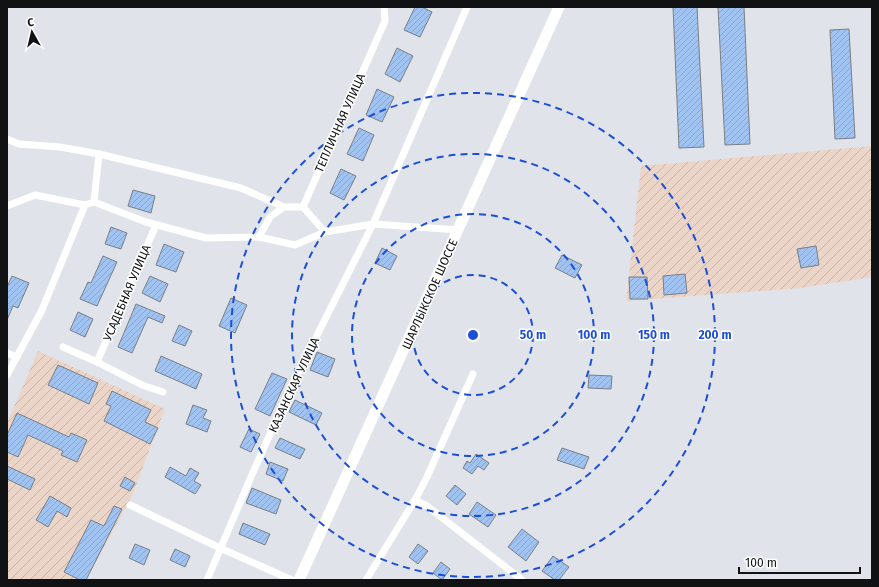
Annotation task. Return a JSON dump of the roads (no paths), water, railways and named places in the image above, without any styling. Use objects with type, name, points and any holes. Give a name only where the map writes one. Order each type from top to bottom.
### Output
[{"type":"main road","name":"ШАРЛЫКСКОЕ ШОССЕ","points":[[299,580],[559,7]]},
{"type":"street","name":"ТЕПЛИЧНАЯ УЛИЦА","points":[[303,207],[385,21],[384,7]]},
{"type":"street","name":"КАЗАНСКАЯ УЛИЦА","points":[[207,580],[290,389],[372,224],[467,7]]},
{"type":"street","points":[[7,139],[19,144],[60,147],[100,154],[241,188],[284,206],[303,207],[325,232]]},
{"type":"street","points":[[94,202],[100,154]]},
{"type":"street","points":[[7,206],[35,196],[85,205],[94,202],[156,225],[206,238],[259,237],[296,246],[325,232],[372,224],[459,230]]},
{"type":"street","points":[[7,375],[42,310],[85,205]]},
{"type":"street","points":[[259,237],[270,217],[284,206]]},
{"type":"street","name":"УСАДЕБНАЯ УЛИЦА","points":[[98,362],[156,225]]},
{"type":"street","points":[[63,347],[98,362],[142,385],[163,392]]},
{"type":"street","points":[[7,353],[17,357]]},
{"type":"street","points":[[366,580],[415,500],[427,477],[473,374]]},
{"type":"street","points":[[415,500],[427,506],[522,580]]},
{"type":"street","points":[[130,504],[220,548],[292,580]]}]
